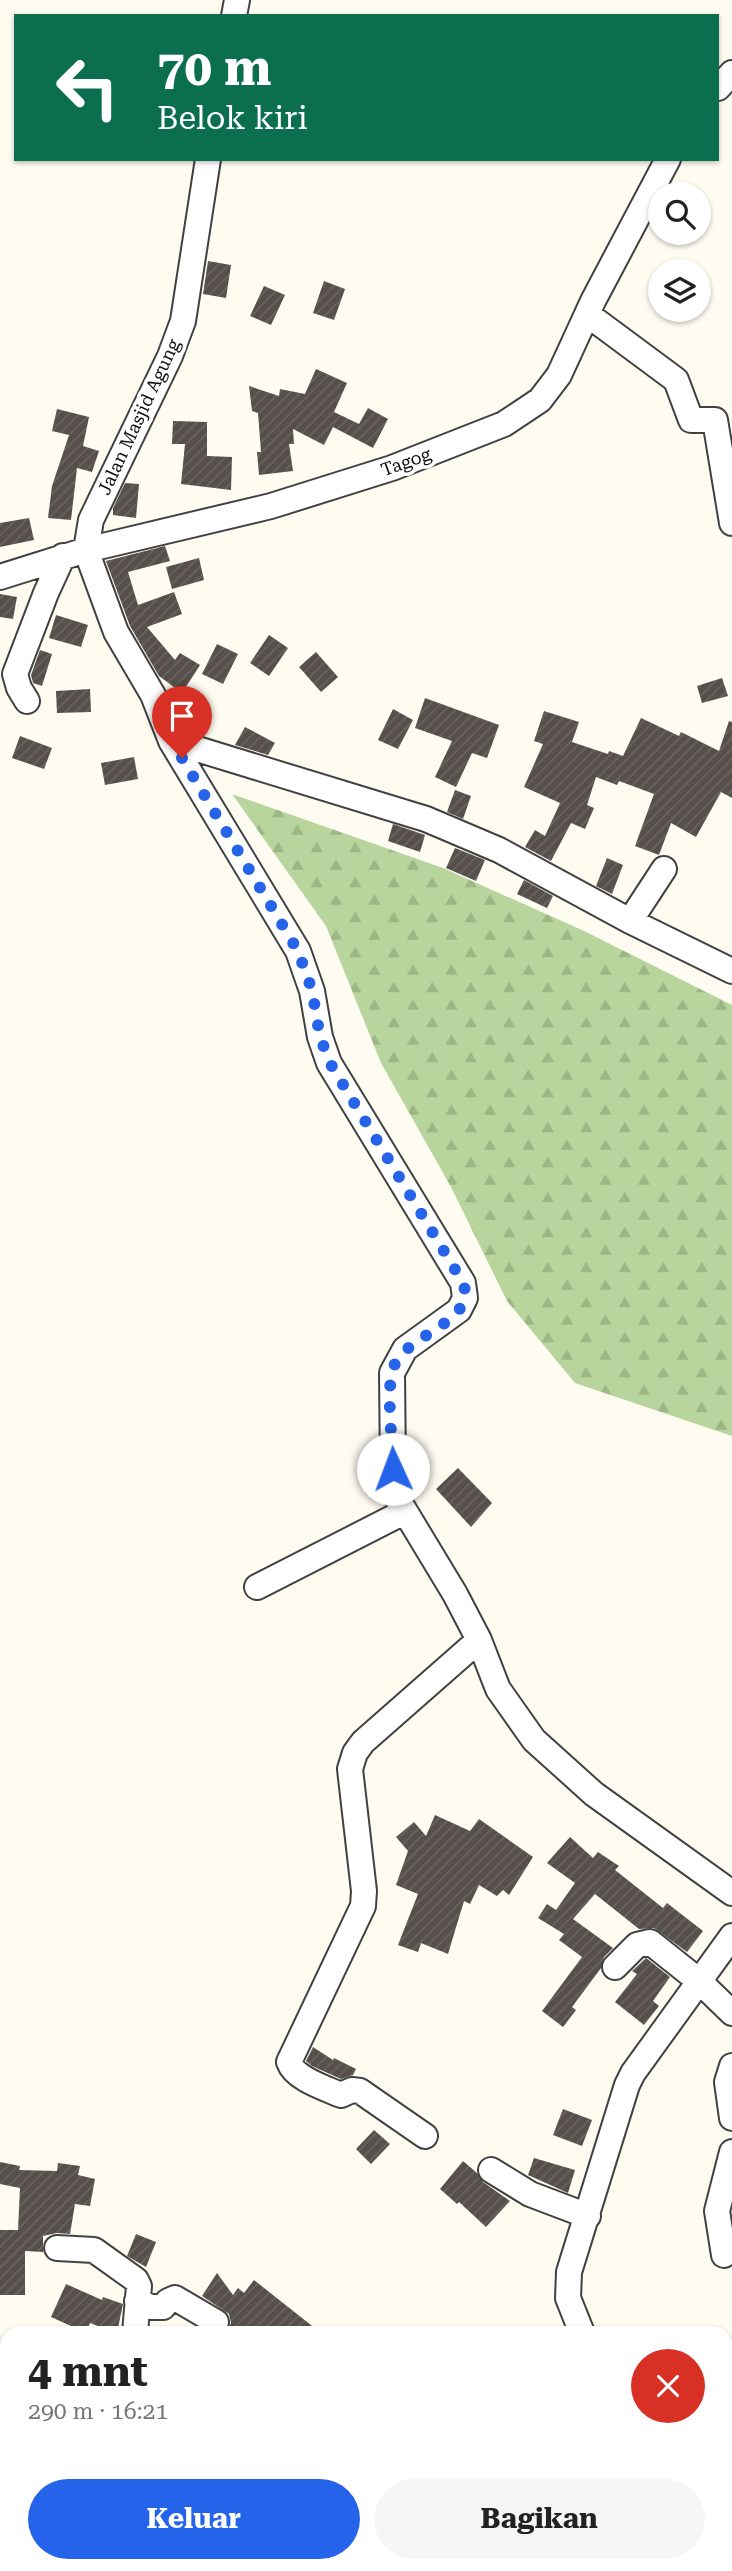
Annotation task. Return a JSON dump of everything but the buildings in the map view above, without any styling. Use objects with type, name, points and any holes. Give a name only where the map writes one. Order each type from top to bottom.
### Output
[{"type":"street","points":[[719,87],[732,73]]},
{"type":"street","name":"Jalan Masjid Agung","points":[[27,701],[15,674],[46,593],[75,553],[170,356],[183,321],[208,161]]},
{"type":"street","name":"Tagog","points":[[0,577],[75,553],[271,506],[392,468],[503,424],[540,400],[559,375],[587,314],[667,161]]},
{"type":"street","points":[[587,314],[676,380],[691,420],[715,420],[732,523]]},
{"type":"street","points":[[75,553],[153,695],[171,741],[298,951],[312,990],[320,1037],[330,1063],[463,1283],[465,1298],[459,1310],[405,1349],[392,1373],[390,1384],[395,1486],[404,1512],[455,1594],[479,1640],[498,1689],[534,1740],[594,1794],[732,1893]]},
{"type":"street","points":[[171,741],[426,819],[499,850],[732,971]]},
{"type":"street","points":[[630,920],[663,869]]},
{"type":"street","points":[[257,1587],[404,1512]]},
{"type":"street","points":[[425,2136],[360,2091],[352,2090],[341,2095],[292,2070],[289,2062],[363,1906],[350,1769],[355,1753],[363,1742],[479,1640]]},
{"type":"street","points":[[579,2326],[573,2314],[568,2284],[569,2272],[627,2085],[732,1936]]},
{"type":"street","points":[[615,1967],[637,1945],[648,1942],[699,1981],[732,2013]]},
{"type":"street","points":[[732,2066],[727,2082],[732,2118]]},
{"type":"street","points":[[724,2255],[717,2211],[732,2152]]},
{"type":"street","points":[[491,2170],[530,2194],[588,2216]]},
{"type":"street","points":[[57,2248],[94,2250],[136,2280],[139,2286],[135,2326]]},
{"type":"street","points":[[137,2301],[152,2307],[163,2307],[174,2298],[216,2322]]},
{"type":"green space","points":[[232,794],[443,868],[582,930],[732,1005],[732,1436],[575,1383],[507,1301],[451,1187],[381,1063],[326,926]]},
{"type":"route","points":[[182,758],[298,951],[312,990],[320,1037],[330,1063],[456,1271],[466,1293],[459,1310],[405,1349],[395,1365],[390,1384],[393,1469]]}]
